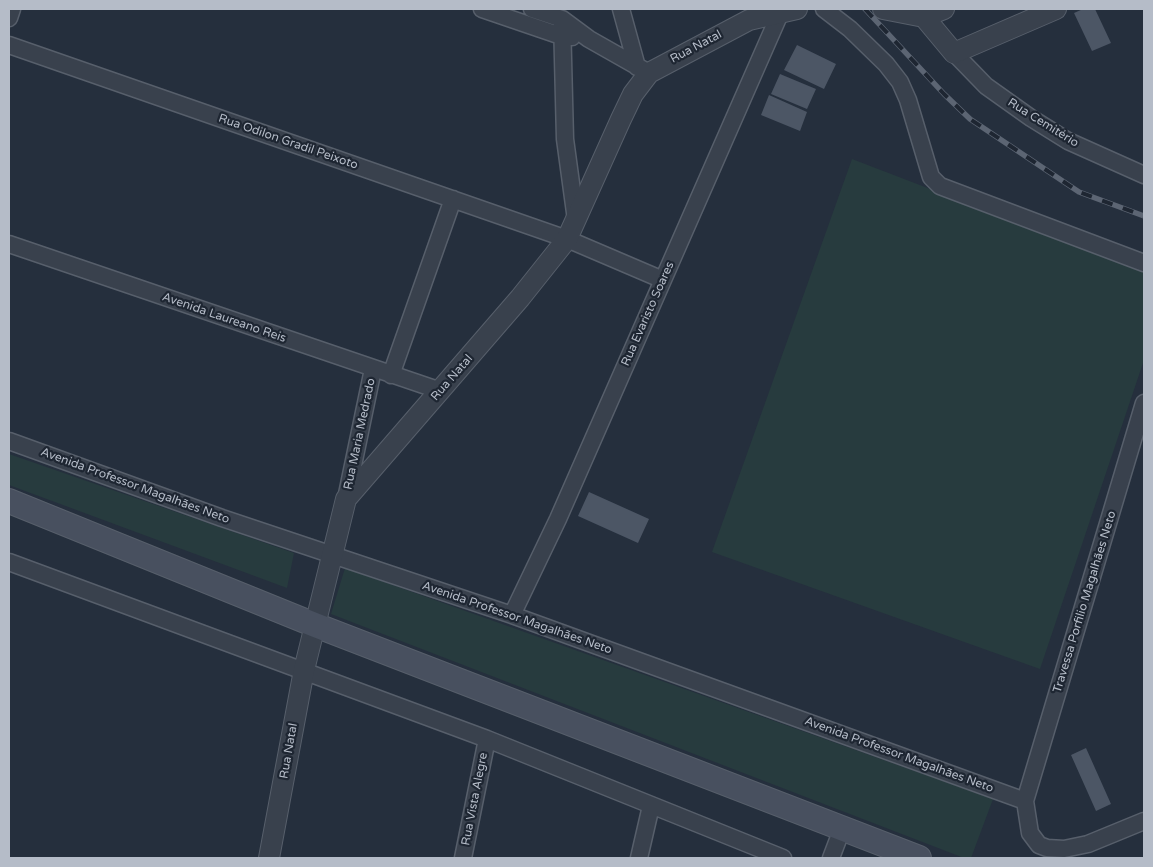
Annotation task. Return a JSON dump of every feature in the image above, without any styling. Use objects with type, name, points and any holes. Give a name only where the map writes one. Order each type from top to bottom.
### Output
[{"type":"main road","points":[[9,501],[315,625],[918,858]]},
{"type":"street","points":[[9,18],[12,9]]},
{"type":"street","points":[[482,9],[561,27]]},
{"type":"street","points":[[532,9],[561,27],[589,39],[643,70]]},
{"type":"street","points":[[622,9],[643,70]]},
{"type":"street","points":[[824,9],[864,42],[900,82],[908,100],[931,178],[940,186],[1144,263]]},
{"type":"street","points":[[885,9],[924,17],[944,9]]},
{"type":"street","points":[[924,17],[954,52],[1056,9]]},
{"type":"street","name":"Rua Natal","points":[[269,858],[304,670],[346,498],[441,391],[567,239],[643,70],[749,20],[787,10]]},
{"type":"street","name":"Rua Evaristo Soares","points":[[512,615],[562,510],[663,280],[787,10]]},
{"type":"street","points":[[561,27],[565,139],[576,220]]},
{"type":"street","name":"Rua Odilon Gradil Peixoto","points":[[9,45],[567,239],[663,280]]},
{"type":"street","name":"Rua Cemitério","points":[[954,52],[986,86],[1031,118],[1068,141],[1144,175]]},
{"type":"street","points":[[391,375],[453,199]]},
{"type":"street","name":"Avenida Laureano Reis","points":[[9,244],[373,370],[441,391]]},
{"type":"street","name":"Rua Maria Medrado","points":[[346,498],[373,370]]},
{"type":"street","name":"Travessa Porfilio Magalhães Neto","points":[[1025,801],[1144,403]]},
{"type":"street","name":"Avenida Professor Magalhães Neto","points":[[9,441],[331,554],[512,615],[1025,801]]},
{"type":"street","points":[[9,562],[486,739],[783,858]]},
{"type":"street","name":"Rua Vista Alegre","points":[[463,858],[486,739]]},
{"type":"street","points":[[1025,801],[1030,833],[1037,852],[1088,844],[1144,821]]},
{"type":"street","points":[[639,858],[651,806]]},
{"type":"street","points":[[831,858],[842,829]]},
{"type":"green space","points":[[852,159],[1144,271],[1144,360],[1040,669],[712,552]]},
{"type":"green space","points":[[9,454],[294,553],[287,588],[9,485]]},
{"type":"green space","points":[[345,568],[993,799],[971,858],[964,858],[331,614]]},
{"type":"building","points":[[1083,9],[1095,9],[1111,43],[1092,51],[1074,13]]},
{"type":"building","points":[[797,45],[836,64],[824,89],[784,70]]},
{"type":"building","points":[[780,74],[816,89],[807,109],[771,94]]},
{"type":"building","points":[[769,95],[807,112],[800,131],[761,115]]},
{"type":"building","points":[[589,492],[649,519],[638,543],[578,516]]},
{"type":"building","points":[[1086,748],[1111,804],[1096,811],[1071,755]]},
{"type":"railway","points":[[865,9],[944,94],[970,119],[1079,192],[1144,216]]}]
